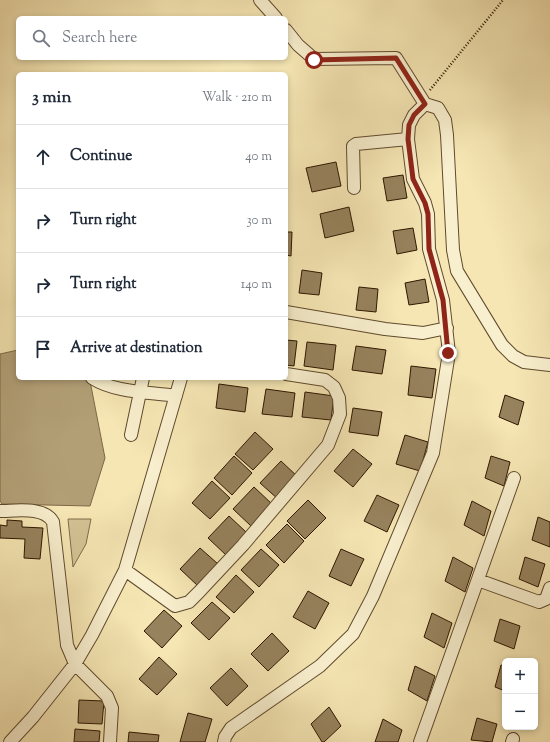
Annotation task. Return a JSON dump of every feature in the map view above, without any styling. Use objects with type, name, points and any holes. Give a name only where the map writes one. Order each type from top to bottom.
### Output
[{"type":"street","points":[[260,0],[274,16]]},
{"type":"street","points":[[288,32],[298,45],[314,60],[396,58],[425,104],[438,108],[445,120],[447,135],[453,250],[457,271],[502,344],[513,356],[524,362],[550,365]]},
{"type":"street","points":[[224,742],[225,737],[231,728],[320,666],[353,634],[373,596],[433,453],[448,353],[447,328],[443,300],[429,249],[428,214],[425,203],[413,179],[408,139],[409,125],[414,115],[425,104]]},
{"type":"street","points":[[354,188],[353,146],[356,144],[408,139]]},
{"type":"street","points":[[288,312],[423,334],[447,328]]},
{"type":"street","points":[[125,570],[175,606],[189,602],[244,545],[319,457],[333,433],[340,414],[339,398],[334,387],[325,380],[288,374]]},
{"type":"street","points":[[95,380],[98,382],[140,391],[176,396]]},
{"type":"street","points":[[131,436],[143,380]]},
{"type":"street","points":[[10,742],[33,717],[75,664],[92,635],[125,570],[180,380]]},
{"type":"street","points":[[420,742],[514,478]]},
{"type":"street","points":[[0,511],[42,512],[50,516],[53,522],[67,645],[75,664],[106,696],[112,708],[110,742]]},
{"type":"street","points":[[478,580],[540,602],[546,599],[550,588]]},
{"type":"path","points":[[425,104],[429,91],[503,0]]},
{"type":"shaded area","points":[[16,350],[16,380],[88,380],[91,386],[105,458],[90,506],[2,504],[0,501],[0,354]]},
{"type":"shaded area","points":[[68,519],[91,519],[86,544],[73,567]]},
{"type":"building","points":[[336,162],[341,186],[312,192],[306,168]]},
{"type":"building","points":[[403,175],[407,198],[387,201],[383,178]]},
{"type":"building","points":[[349,207],[354,231],[325,238],[320,214]]},
{"type":"building","points":[[413,228],[417,250],[397,254],[393,231]]},
{"type":"building","points":[[288,232],[292,232],[291,256],[288,255]]},
{"type":"building","points":[[302,270],[322,273],[319,295],[299,293]]},
{"type":"building","points":[[425,279],[429,302],[409,305],[405,283]]},
{"type":"building","points":[[359,287],[378,289],[376,312],[356,310]]},
{"type":"building","points":[[288,340],[297,341],[294,366],[288,365]]},
{"type":"building","points":[[307,342],[336,345],[333,370],[304,366]]},
{"type":"building","points":[[356,346],[386,350],[382,374],[352,370]]},
{"type":"building","points":[[411,366],[436,369],[432,398],[408,395]]},
{"type":"building","points":[[219,384],[248,388],[245,412],[216,408]]},
{"type":"building","points":[[266,389],[295,393],[292,417],[262,414]]},
{"type":"building","points":[[305,392],[334,396],[331,420],[302,417]]},
{"type":"building","points":[[505,395],[524,402],[518,425],[499,417]]},
{"type":"building","points":[[353,408],[382,412],[378,436],[349,432]]},
{"type":"building","points":[[255,432],[273,449],[253,470],[235,454]]},
{"type":"building","points":[[405,435],[428,442],[420,471],[396,464]]},
{"type":"building","points":[[353,449],[372,464],[353,487],[334,471]]},
{"type":"building","points":[[234,456],[252,473],[232,495],[214,478]]},
{"type":"building","points":[[491,456],[510,462],[504,486],[485,478]]},
{"type":"building","points":[[281,461],[299,478],[279,500],[260,483]]},
{"type":"building","points":[[212,481],[230,498],[210,519],[192,503]]},
{"type":"building","points":[[254,487],[272,504],[251,526],[233,509]]},
{"type":"building","points":[[377,495],[399,505],[387,532],[364,521]]},
{"type":"building","points":[[308,500],[326,518],[305,539],[287,521]]},
{"type":"building","points":[[472,501],[491,511],[484,536],[464,525]]},
{"type":"building","points":[[229,516],[247,533],[226,555],[208,538]]},
{"type":"building","points":[[538,517],[550,522],[550,547],[532,540]]},
{"type":"building","points":[[7,520],[22,521],[22,527],[43,528],[40,559],[24,558],[25,539],[0,538],[0,525],[7,526]]},
{"type":"building","points":[[287,524],[304,541],[284,563],[266,545]]},
{"type":"building","points":[[200,548],[218,564],[198,586],[180,569]]},
{"type":"building","points":[[261,549],[279,565],[259,587],[241,570]]},
{"type":"building","points":[[341,549],[364,559],[351,586],[329,576]]},
{"type":"building","points":[[453,557],[473,568],[465,592],[445,581]]},
{"type":"building","points":[[525,557],[545,564],[538,587],[519,579]]},
{"type":"building","points":[[236,575],[254,592],[234,613],[216,597]]},
{"type":"building","points":[[308,591],[329,603],[315,629],[293,617]]},
{"type":"building","points":[[212,602],[230,618],[209,640],[191,623]]},
{"type":"building","points":[[164,610],[182,626],[162,648],[144,631]]},
{"type":"building","points":[[432,613],[452,623],[444,648],[424,637]]},
{"type":"building","points":[[500,619],[520,626],[514,649],[494,641]]},
{"type":"building","points":[[272,633],[289,651],[268,671],[251,654]]},
{"type":"building","points":[[159,657],[177,674],[157,695],[139,679]]},
{"type":"building","points":[[501,665],[502,665],[502,690],[495,687]]},
{"type":"building","points":[[415,666],[435,676],[427,701],[408,690]]},
{"type":"building","points":[[231,668],[248,686],[227,706],[210,688]]},
{"type":"building","points":[[79,700],[104,701],[102,724],[78,723]]},
{"type":"building","points":[[329,707],[341,726],[324,742],[322,742],[311,724]]},
{"type":"building","points":[[188,713],[212,719],[205,742],[180,742]]},
{"type":"building","points":[[477,718],[497,724],[492,742],[471,740]]},
{"type":"building","points":[[383,719],[402,730],[398,742],[375,742]]},
{"type":"building","points":[[75,729],[100,731],[99,742],[74,742]]},
{"type":"building","points":[[129,732],[159,735],[158,742],[128,742]]},
{"type":"route","points":[[314,60],[396,58],[425,104],[414,115],[409,125],[408,139],[413,179],[425,203],[428,214],[429,249],[434,272],[443,300],[447,328],[448,353]]}]
